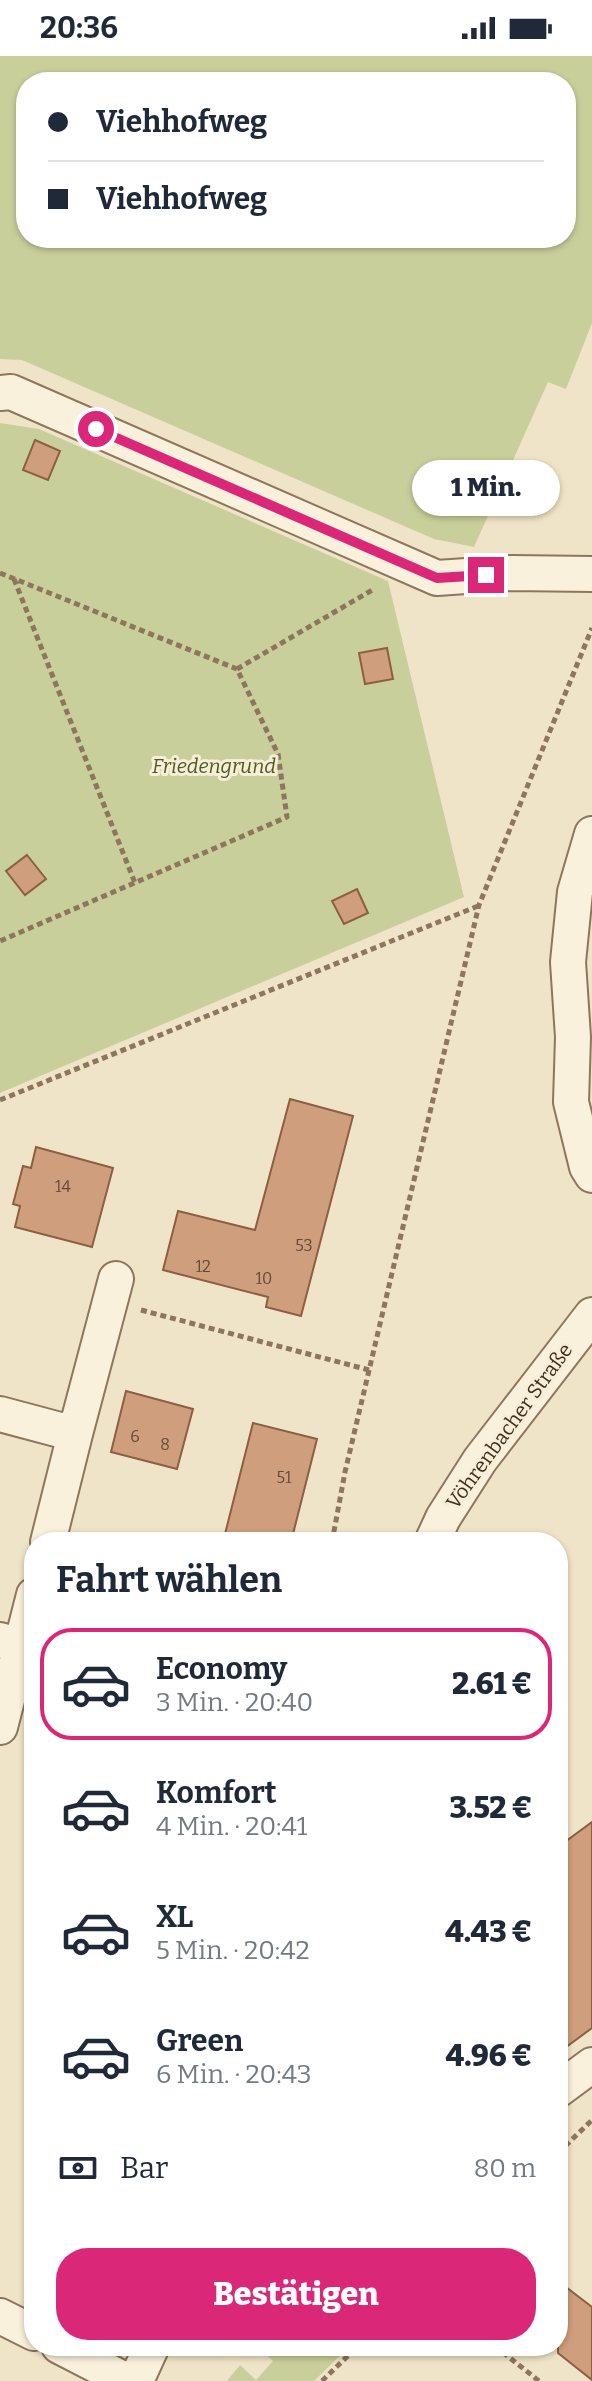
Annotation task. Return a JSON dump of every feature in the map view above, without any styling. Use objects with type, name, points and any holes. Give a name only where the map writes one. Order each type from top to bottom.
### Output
[{"type":"street","points":[[0,393],[11,392],[437,578],[511,573],[592,574]]},
{"type":"street","points":[[592,834],[575,892],[568,962],[582,1046],[592,1069]]},
{"type":"street","points":[[582,1046],[571,1102],[587,1167],[592,1175]]},
{"type":"street","points":[[50,1532],[93,1365],[116,1301]]},
{"type":"street","name":"Vöhrenbacher Straße","points":[[437,1532],[480,1460],[592,1315]]},
{"type":"street","points":[[0,1414],[75,1434]]},
{"type":"street","points":[[0,1727],[18,1645]]},
{"type":"street","points":[[568,2083],[592,2065]]},
{"type":"street","points":[[0,2316],[24,2328]]},
{"type":"street","points":[[78,2356],[127,2381]]},
{"type":"street","points":[[136,2381],[147,2356]]},
{"type":"path","points":[[237,669],[388,581],[405,565]]},
{"type":"path","points":[[0,573],[237,669],[278,754],[287,817],[0,941]]},
{"type":"path","points":[[14,579],[135,883]]},
{"type":"path","points":[[334,1532],[369,1370],[479,905],[592,628]]},
{"type":"path","points":[[0,1100],[479,905]]},
{"type":"path","points":[[116,1301],[369,1370]]},
{"type":"path","points":[[568,2143],[592,2120]]},
{"type":"path","points":[[322,2381],[348,2356]]},
{"type":"path","points":[[508,2356],[539,2381]]},
{"type":"green space","points":[[0,56],[592,56],[592,323],[566,389],[548,382],[474,547],[434,539],[22,360],[0,359]]},
{"type":"green space","name":"Friedengrund","points":[[0,423],[39,429],[388,581],[464,897],[0,1093]]},
{"type":"green space","points":[[267,2356],[340,2356],[314,2381],[227,2381],[240,2365],[256,2380],[273,2361]]},
{"type":"building","points":[[35,440],[60,451],[48,480],[23,470]]},
{"type":"building","points":[[387,648],[393,679],[365,684],[359,653]]},
{"type":"building","points":[[27,855],[46,879],[25,895],[6,871]]},
{"type":"building","points":[[357,889],[368,913],[344,924],[332,901]]},
{"type":"building","points":[[290,1099],[353,1116],[301,1316],[266,1307],[268,1297],[163,1270],[178,1211],[255,1230]]},
{"type":"building","points":[[36,1147],[113,1168],[92,1247],[15,1227],[20,1206],[13,1204],[23,1166],[31,1168]]},
{"type":"building","points":[[126,1391],[193,1409],[177,1469],[111,1452]]},
{"type":"building","points":[[253,1423],[317,1439],[294,1532],[226,1532]]},
{"type":"building","points":[[592,1822],[592,2028],[568,2046],[568,1840]]},
{"type":"building","points":[[568,2289],[592,2307],[592,2380],[562,2356],[568,2356]]},
{"type":"route","points":[[96,429],[437,578],[486,575]]}]
